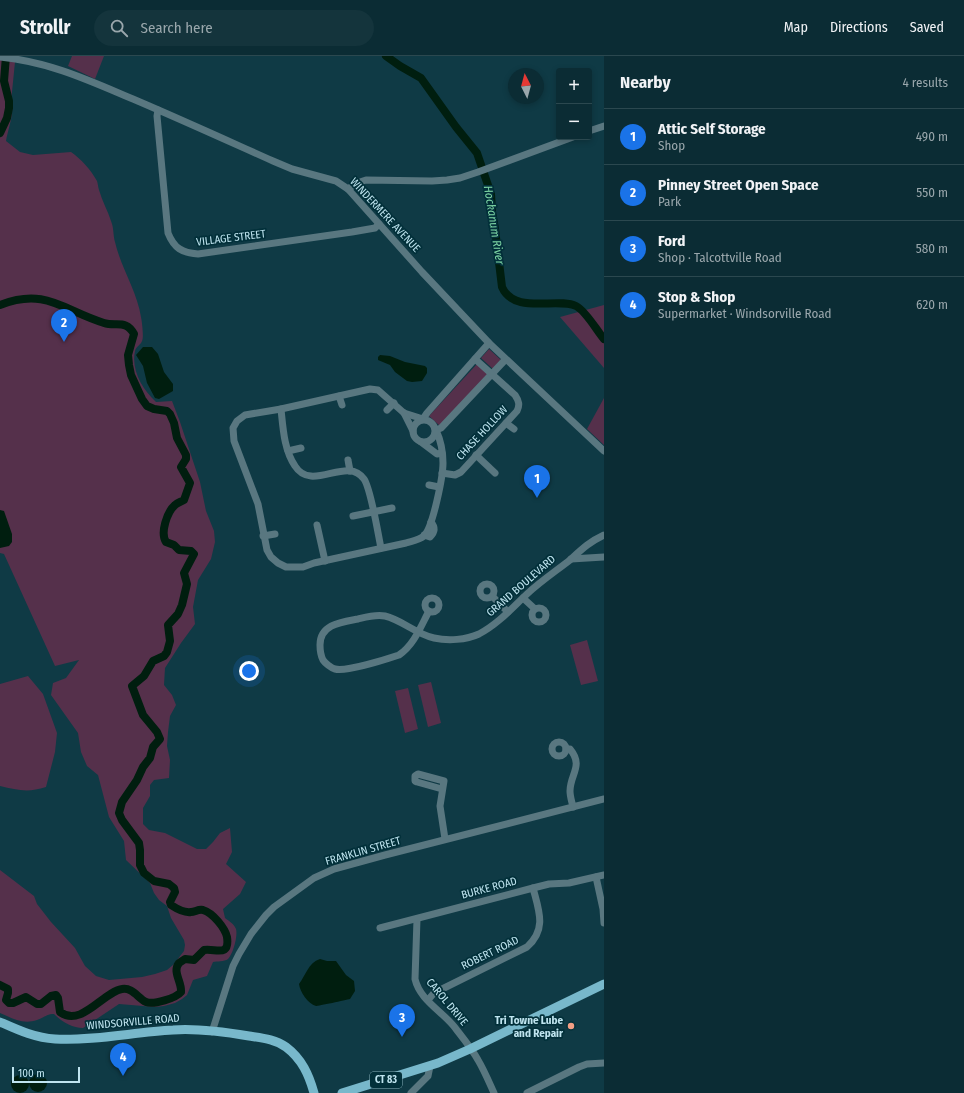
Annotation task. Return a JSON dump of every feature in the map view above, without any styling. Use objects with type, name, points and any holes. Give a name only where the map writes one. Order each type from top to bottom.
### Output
[{"type":"main road","points":[[430,1066],[470,1049],[604,984]]},
{"type":"main road","name":"WINDSORVILLE ROAD","points":[[0,1022],[35,1036],[57,1039],[105,1037],[174,1030],[212,1032],[269,1040],[286,1046],[300,1059],[314,1093]]},
{"type":"main road","name":"CT 83","points":[[342,1093],[430,1066]]},
{"type":"street","name":"WINDERMERE AVENUE","points":[[0,57],[30,61],[71,73],[292,169],[336,181],[348,189],[489,344],[604,451]]},
{"type":"street","name":"VILLAGE STREET","points":[[158,110],[157,116],[166,223],[171,241],[182,251],[186,253],[198,254],[352,232],[375,228],[379,224]]},
{"type":"street","points":[[592,130],[604,126]]},
{"type":"street","points":[[348,189],[357,183],[366,180],[446,180],[478,172],[565,140]]},
{"type":"street","points":[[413,432],[413,428],[417,422],[423,420],[427,413],[489,344]]},
{"type":"street","name":"CHASE HOLLOW","points":[[442,473],[456,475],[461,472],[517,411],[519,406],[516,395],[475,359]]},
{"type":"street","points":[[421,442],[431,440],[434,437],[436,430],[441,428],[505,360]]},
{"type":"street","points":[[404,412],[423,420],[430,421],[435,427],[440,438],[442,454],[442,473],[431,522],[424,535],[418,539],[406,543],[303,567],[286,566],[278,563],[271,557],[266,550],[258,504],[234,442],[233,428],[245,415],[280,409],[370,389],[378,390],[404,412],[415,438],[437,454],[442,454]]},
{"type":"street","points":[[339,396],[342,405]]},
{"type":"street","points":[[387,410],[394,402]]},
{"type":"street","points":[[280,409],[288,451],[294,465],[304,475],[315,476],[350,471],[360,475],[364,479],[367,484],[381,548]]},
{"type":"street","points":[[506,423],[514,429]]},
{"type":"street","points":[[288,451],[301,448]]},
{"type":"street","points":[[476,455],[495,473]]},
{"type":"street","points":[[348,460],[350,471]]},
{"type":"street","points":[[429,485],[439,487]]},
{"type":"street","points":[[354,516],[392,508]]},
{"type":"street","points":[[317,525],[325,561]]},
{"type":"street","points":[[263,536],[275,534]]},
{"type":"street","name":"GRAND BOULEVARD","points":[[417,632],[412,643],[399,655],[346,669],[336,669],[329,666],[323,660],[320,649],[320,638],[327,628],[342,622],[378,615],[390,618],[417,632],[435,638],[463,639],[477,634],[499,621],[536,586],[571,559],[581,548],[604,535]]},
{"type":"street","name":"GRAND BOULEVARD","points":[[571,559],[604,557]]},
{"type":"street","points":[[492,596],[508,612]]},
{"type":"street","points":[[523,598],[535,609]]},
{"type":"street","points":[[417,632],[429,611]]},
{"type":"street","points":[[566,749],[570,749],[576,759],[577,767],[570,790],[573,807]]},
{"type":"street","points":[[442,789],[440,806],[445,839]]},
{"type":"street","name":"FRANKLIN STREET","points":[[212,1032],[228,981],[239,954],[251,934],[266,915],[284,899],[314,878],[334,869],[604,799]]},
{"type":"street","points":[[600,876],[604,923]]},
{"type":"street","name":"BURKE ROAD","points":[[380,928],[549,884],[569,883],[600,876]]},
{"type":"street","name":"ROBERT ROAD","points":[[428,1000],[434,993],[527,947],[534,941],[538,934],[540,916],[533,888]]},
{"type":"street","name":"CAROL DRIVE","points":[[417,919],[415,979],[420,992],[456,1028],[478,1060],[494,1093]]},
{"type":"street","points":[[527,1093],[587,1064],[604,1063]]},
{"type":"street","points":[[411,1093],[428,1076],[430,1066]]},
{"type":"shaded area","points":[[72,56],[104,56],[95,79],[68,66]]},
{"type":"shaded area","points":[[0,59],[15,62],[11,102],[12,116],[6,141],[20,152],[33,155],[71,152],[86,165],[97,181],[100,194],[112,224],[114,239],[121,261],[139,307],[143,339],[135,351],[134,358],[136,372],[146,391],[156,402],[172,401],[200,482],[206,511],[214,531],[215,542],[211,559],[198,580],[193,607],[195,624],[165,668],[164,685],[172,695],[176,705],[170,716],[168,732],[167,746],[170,760],[169,778],[154,780],[150,785],[150,796],[143,808],[143,824],[149,830],[165,833],[197,849],[206,849],[220,833],[230,828],[232,852],[226,864],[246,882],[240,894],[223,909],[225,918],[236,929],[236,940],[228,959],[213,962],[207,976],[193,980],[187,995],[175,1003],[155,1007],[119,1004],[83,1028],[67,1024],[54,1014],[27,1022],[0,1013],[0,870],[34,896],[37,904],[51,922],[75,948],[85,966],[96,976],[109,980],[142,977],[167,970],[184,951],[185,945],[184,940],[171,918],[167,906],[159,900],[150,883],[126,860],[124,841],[109,817],[98,775],[87,766],[81,752],[78,733],[51,695],[53,683],[66,678],[79,660],[55,666],[4,554],[0,553]]},
{"type":"shaded area","points":[[604,305],[604,368],[560,317]]},
{"type":"shaded area","points":[[143,347],[152,347],[158,354],[164,372],[173,384],[173,391],[159,399],[155,398],[147,383],[143,366],[136,355]]},
{"type":"shaded area","points":[[489,349],[501,360],[493,369],[481,358]]},
{"type":"shaded area","points":[[380,355],[390,356],[405,362],[425,366],[427,368],[427,373],[422,381],[407,381],[395,372],[390,365],[378,360]]},
{"type":"shaded area","points":[[477,364],[488,374],[440,426],[429,416]]},
{"type":"shaded area","points":[[604,398],[604,445],[587,429]]},
{"type":"shaded area","points":[[0,510],[4,511],[12,534],[12,542],[9,546],[0,548]]},
{"type":"shaded area","points":[[587,640],[598,681],[581,685],[570,645]]},
{"type":"shaded area","points":[[28,676],[43,694],[57,733],[55,752],[46,787],[34,790],[12,789],[0,786],[0,684]]},
{"type":"shaded area","points":[[431,682],[441,723],[428,727],[418,685]]},
{"type":"shaded area","points":[[408,688],[418,729],[405,733],[395,691]]},
{"type":"shaded area","points":[[320,959],[336,961],[346,975],[354,981],[355,991],[350,999],[316,1006],[310,1003],[305,997],[299,984],[310,966]]},
{"type":"shaded area","points":[[38,1074],[44,1077],[47,1083],[44,1089],[38,1092],[32,1089],[29,1083],[32,1077]]},
{"type":"shaded area","points":[[20,1075],[26,1078],[29,1084],[26,1090],[20,1093],[14,1090],[11,1084],[14,1078]]},
{"type":"waterway","name":"Hockanum River","points":[[0,133],[7,118],[9,108],[9,101],[4,81],[6,56]]},
{"type":"waterway","name":"Hockanum River","points":[[386,56],[421,78],[456,127],[477,153],[491,194],[502,287],[508,295],[516,301],[526,303],[558,303],[576,306],[587,317],[604,339]]},
{"type":"waterway","name":"Hockanum River","points":[[0,305],[16,300],[43,300],[66,307],[104,323],[120,324],[131,329],[134,334],[128,355],[131,375],[142,399],[147,406],[154,409],[167,411],[170,414],[174,423],[177,438],[186,455],[186,459],[181,467],[190,483],[184,500],[176,504],[169,512],[164,528],[164,538],[166,542],[174,545],[179,550],[191,551],[194,554],[184,573],[187,584],[182,605],[178,614],[168,625],[170,641],[167,652],[164,656],[153,661],[144,676],[132,686],[143,715],[157,732],[160,739],[153,747],[150,758],[122,802],[119,813],[122,820],[139,843],[140,865],[144,873],[154,881],[169,884],[174,888],[175,892],[170,902],[171,905],[186,912],[203,910],[211,914],[224,929],[227,937],[227,944],[224,950],[204,950],[194,960],[185,959],[179,963],[176,970],[181,992],[175,997],[159,1002],[146,1002],[132,991],[122,989],[107,996],[84,1013],[76,1016],[68,1016],[60,1012],[58,998],[56,995],[51,996],[41,1004],[37,1004],[26,997],[13,1003],[9,1003],[6,1000],[8,989],[0,985]]},
{"type":"place","name":"Pinney Street Open Space","points":[[64,342]]},
{"type":"place","name":"Attic Self Storage","points":[[537,498]]},
{"type":"place","name":"Tri Towne Lube and Repair","points":[[571,1026]]},
{"type":"place","name":"Ford","points":[[402,1037]]},
{"type":"place","name":"Stop & Shop","points":[[123,1076]]}]
